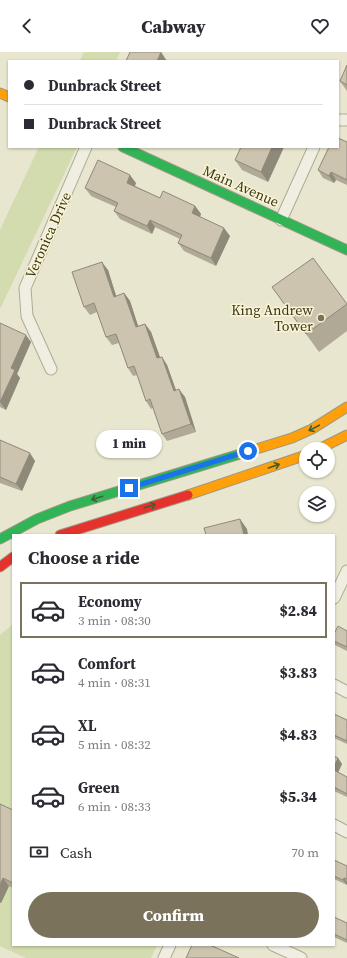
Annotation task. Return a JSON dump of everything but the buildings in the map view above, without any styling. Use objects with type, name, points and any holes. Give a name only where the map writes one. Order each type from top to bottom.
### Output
[{"type":"main road","name":"Main Avenue","points":[[125,148],[347,250]]},
{"type":"main road","points":[[0,539],[37,519],[70,506],[292,438],[312,429],[347,407]]},
{"type":"main road","points":[[333,442],[347,435]]},
{"type":"main road","points":[[63,534],[218,486],[299,457]]},
{"type":"main road","points":[[0,567],[12,558]]},
{"type":"street","name":"Veronica Drive","points":[[52,369],[27,316],[25,288],[86,148]]},
{"type":"street","points":[[282,220],[314,148]]},
{"type":"street","points":[[335,596],[347,571]]},
{"type":"street","points":[[335,686],[347,692]]},
{"type":"street","points":[[335,826],[347,832]]},
{"type":"street","points":[[164,958],[170,946]]},
{"type":"street","points":[[275,946],[301,958]]},
{"type":"green space","points":[[84,52],[120,52],[116,60],[80,60]]},
{"type":"green space","points":[[39,148],[77,148],[0,309],[0,230]]},
{"type":"green space","points":[[12,625],[12,946],[157,946],[151,958],[26,958],[0,946],[0,635]]},
{"type":"traffic: fast","points":[[125,148],[347,250]]},
{"type":"traffic: fast","points":[[0,539],[37,519],[70,506],[240,454]]},
{"type":"traffic: slow","points":[[0,93],[8,97]]},
{"type":"traffic: slow","points":[[240,454],[292,438],[312,429],[347,407]]},
{"type":"traffic: slow","points":[[333,442],[347,435]]},
{"type":"traffic: slow","points":[[188,495],[299,457]]},
{"type":"traffic: jam","points":[[63,534],[188,495]]},
{"type":"traffic: jam","points":[[0,567],[12,558]]},
{"type":"place","name":"King Andrew Tower","points":[[321,318]]},
{"type":"route","points":[[129,488],[248,451]]}]
